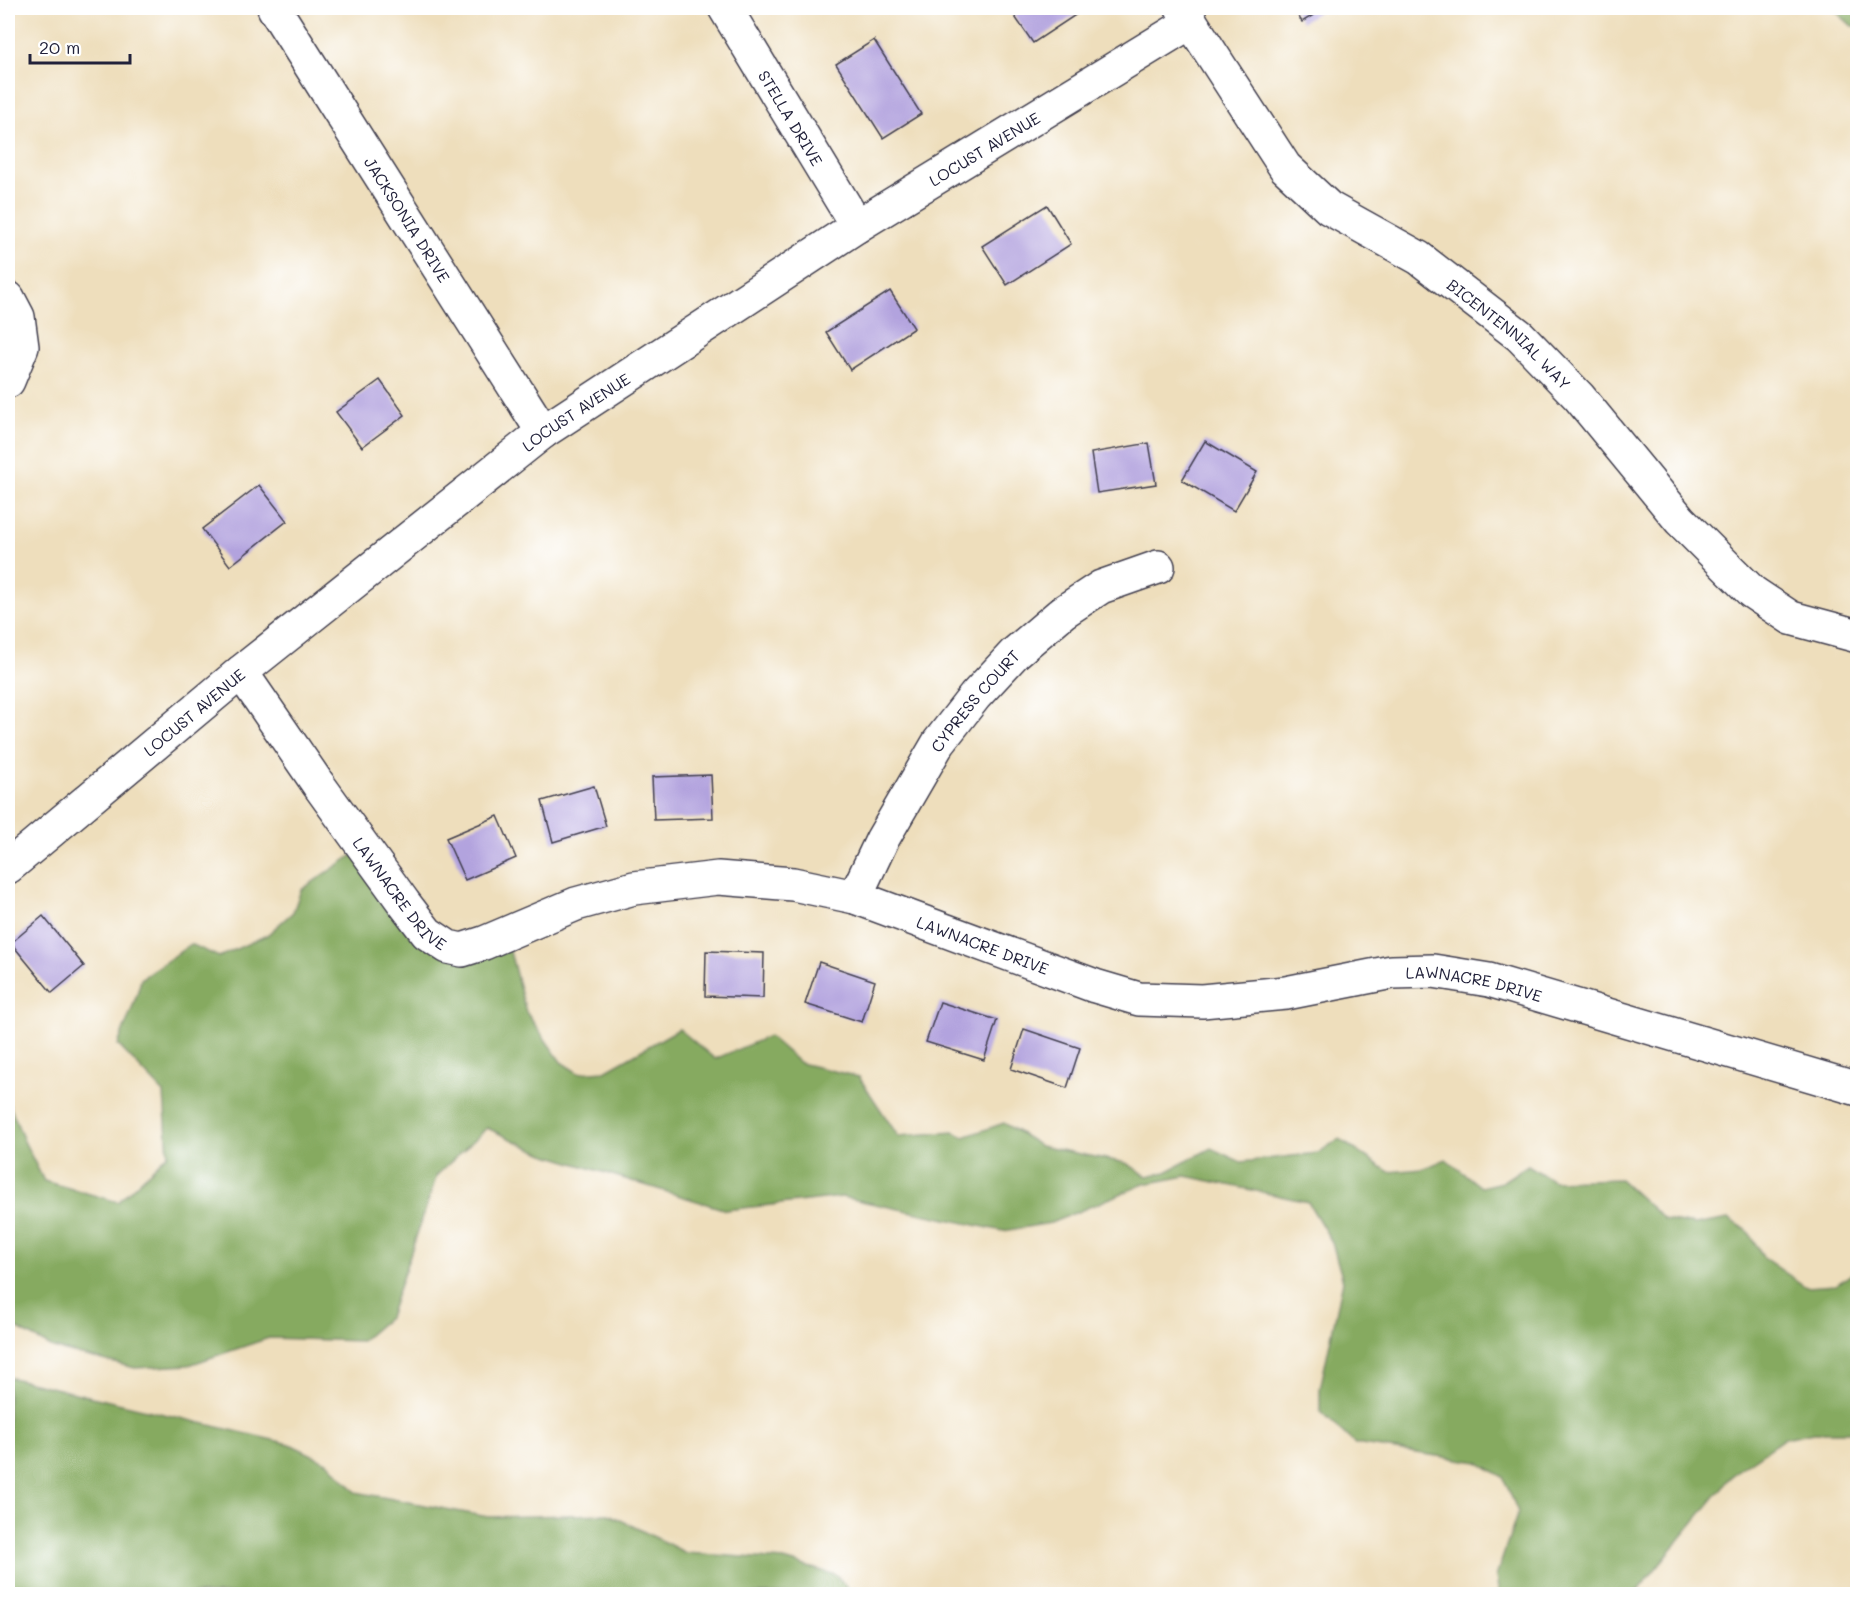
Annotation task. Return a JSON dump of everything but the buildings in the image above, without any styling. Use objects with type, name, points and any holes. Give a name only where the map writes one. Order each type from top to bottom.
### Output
[{"type":"street","name":"JACKSONIA DRIVE","points":[[274,8],[543,432]]},
{"type":"street","name":"STELLA DRIVE","points":[[724,8],[857,226]]},
{"type":"street","name":"LOCUST AVENUE","points":[[8,867],[241,672],[543,432],[857,226],[1187,15]]},
{"type":"street","name":"BICENTENNIAL WAY","points":[[1187,15],[1285,167],[1329,208],[1419,258],[1520,336],[1579,397],[1680,520],[1752,592],[1791,618],[1857,636]]},
{"type":"street","points":[[8,298],[18,317],[22,348],[8,381]]},
{"type":"street","name":"CYPRESS COURT","points":[[855,897],[882,840],[939,742],[975,696],[1015,653],[1063,612],[1101,587],[1158,567]]},
{"type":"street","name":"LAWNACRE DRIVE","points":[[241,672],[404,903],[428,933],[448,947],[462,950],[576,904],[644,887],[718,878],[793,884],[855,897],[1095,986],[1139,999],[1202,1001],[1287,993],[1392,972],[1433,971],[1489,980],[1857,1089]]},
{"type":"green space","points":[[1832,8],[1857,8],[1857,26],[1852,26]]},
{"type":"green space","points":[[356,853],[430,934],[508,944],[526,1012],[561,1062],[578,1073],[605,1071],[679,1029],[715,1059],[769,1036],[800,1063],[859,1077],[898,1136],[954,1132],[964,1137],[1004,1123],[1040,1146],[1126,1163],[1147,1176],[1166,1172],[1211,1148],[1241,1162],[1318,1153],[1339,1139],[1389,1172],[1423,1169],[1446,1159],[1481,1187],[1502,1182],[1528,1165],[1553,1181],[1620,1179],[1665,1220],[1695,1225],[1728,1219],[1748,1231],[1764,1258],[1806,1287],[1836,1285],[1857,1270],[1857,1432],[1814,1432],[1785,1438],[1734,1473],[1635,1594],[1499,1594],[1496,1577],[1518,1512],[1503,1477],[1478,1462],[1355,1444],[1320,1411],[1320,1389],[1343,1281],[1332,1242],[1308,1202],[1186,1176],[1144,1184],[1051,1223],[1003,1231],[842,1197],[726,1210],[544,1154],[487,1128],[437,1175],[389,1317],[361,1341],[269,1338],[189,1365],[135,1368],[53,1348],[8,1325],[8,1101],[24,1141],[44,1181],[118,1202],[168,1154],[164,1093],[118,1045],[141,979],[191,944],[219,957],[267,935],[293,912],[301,890]]},
{"type":"green space","points":[[8,1377],[290,1444],[329,1463],[356,1492],[488,1517],[609,1514],[686,1553],[784,1560],[836,1575],[853,1594],[8,1594]]}]
